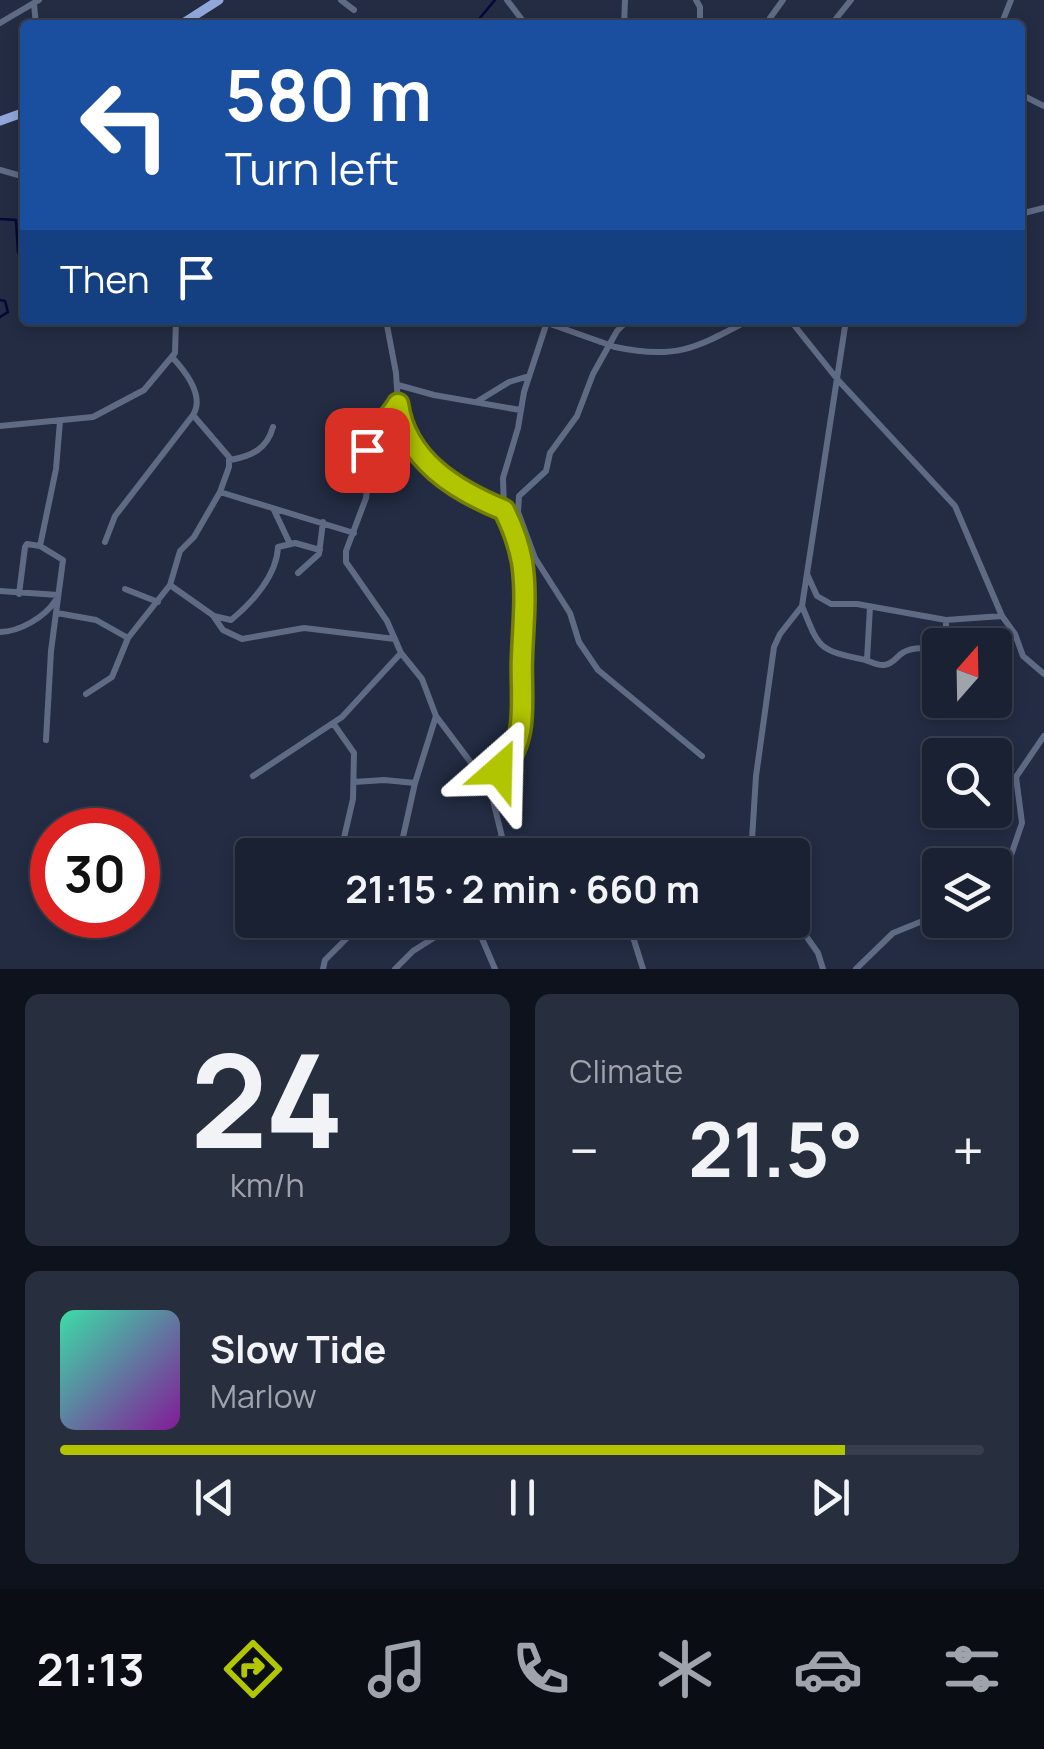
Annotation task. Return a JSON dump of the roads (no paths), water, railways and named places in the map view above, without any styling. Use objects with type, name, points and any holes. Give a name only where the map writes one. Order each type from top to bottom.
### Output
[{"type":"main road","points":[[188,20],[220,0]]},
{"type":"street","points":[[341,0],[354,10]]},
{"type":"street","points":[[507,0],[522,20]]},
{"type":"street","points":[[770,18],[783,0]]},
{"type":"street","points":[[835,20],[850,0]]},
{"type":"street","points":[[0,22],[34,2]]},
{"type":"street","points":[[0,426],[102,414],[144,390],[172,357],[176,325]]},
{"type":"street","points":[[387,325],[403,430],[418,454],[453,486],[504,510]]},
{"type":"street","points":[[480,776],[499,770],[507,762],[518,738],[522,713],[523,576],[515,536],[504,510],[503,478],[542,325]]},
{"type":"street","points":[[554,325],[614,347],[651,354],[676,353],[740,325]]},
{"type":"street","points":[[623,325],[593,374],[577,416],[550,454],[546,471],[519,496],[518,512],[535,558],[570,613],[579,642],[598,670],[702,756]]},
{"type":"street","points":[[794,325],[838,380],[955,506],[1002,616],[1016,634],[1024,656],[1044,674]]},
{"type":"street","points":[[751,838],[774,648],[802,606],[845,325]]},
{"type":"street","points":[[105,542],[115,516],[197,410],[198,396],[172,357]]},
{"type":"street","points":[[477,402],[500,387],[530,376]]},
{"type":"street","points":[[398,385],[520,410]]},
{"type":"street","points":[[398,404],[389,421],[374,430],[367,450],[366,498],[346,550],[347,566],[422,679],[436,716],[493,795],[503,838]]},
{"type":"street","points":[[193,416],[230,460]]},
{"type":"street","points":[[40,546],[56,469],[60,421]]},
{"type":"street","points":[[230,460],[250,456],[260,449],[267,443],[272,427]]},
{"type":"street","points":[[86,694],[112,678],[128,638],[170,585],[180,551],[194,537],[220,492],[230,460]]},
{"type":"street","points":[[220,492],[354,532]]},
{"type":"street","points":[[274,510],[290,545]]},
{"type":"street","points":[[298,573],[320,550],[323,522]]},
{"type":"street","points":[[19,594],[27,544],[40,546],[63,560],[51,651],[46,740]]},
{"type":"street","points":[[170,585],[226,620],[236,616],[261,590],[276,561],[278,547],[320,550]]},
{"type":"street","points":[[807,574],[822,601],[946,620],[1002,616]]},
{"type":"street","points":[[124,590],[158,602]]},
{"type":"street","points":[[0,591],[58,596]]},
{"type":"street","points":[[0,632],[24,626],[48,610],[58,596]]},
{"type":"street","points":[[802,606],[825,648],[843,658],[887,665],[904,651],[931,648],[946,636],[946,620]]},
{"type":"street","points":[[867,660],[870,607]]},
{"type":"street","points":[[57,613],[96,620],[128,638]]},
{"type":"street","points":[[214,616],[223,630],[242,639],[304,628],[395,639]]},
{"type":"street","points":[[253,776],[333,723],[402,653]]},
{"type":"street","points":[[404,838],[415,783],[436,716]]},
{"type":"street","points":[[333,723],[354,751],[354,782],[343,838]]},
{"type":"street","points":[[1012,852],[1022,822],[1016,776],[1044,736]]},
{"type":"street","points":[[354,782],[415,783]]},
{"type":"street","points":[[856,969],[893,933],[922,921]]},
{"type":"street","points":[[323,969],[326,960],[347,938]]},
{"type":"street","points":[[395,969],[434,938]]},
{"type":"street","points":[[482,938],[496,969]]},
{"type":"street","points":[[632,938],[643,969]]},
{"type":"street","points":[[808,938],[823,969]]},
{"type":"waterway","points":[[478,20],[495,0]]},
{"type":"waterway","points":[[0,219],[16,220],[20,255]]},
{"type":"waterway","points":[[0,300],[5,301],[8,312],[0,317]]}]
